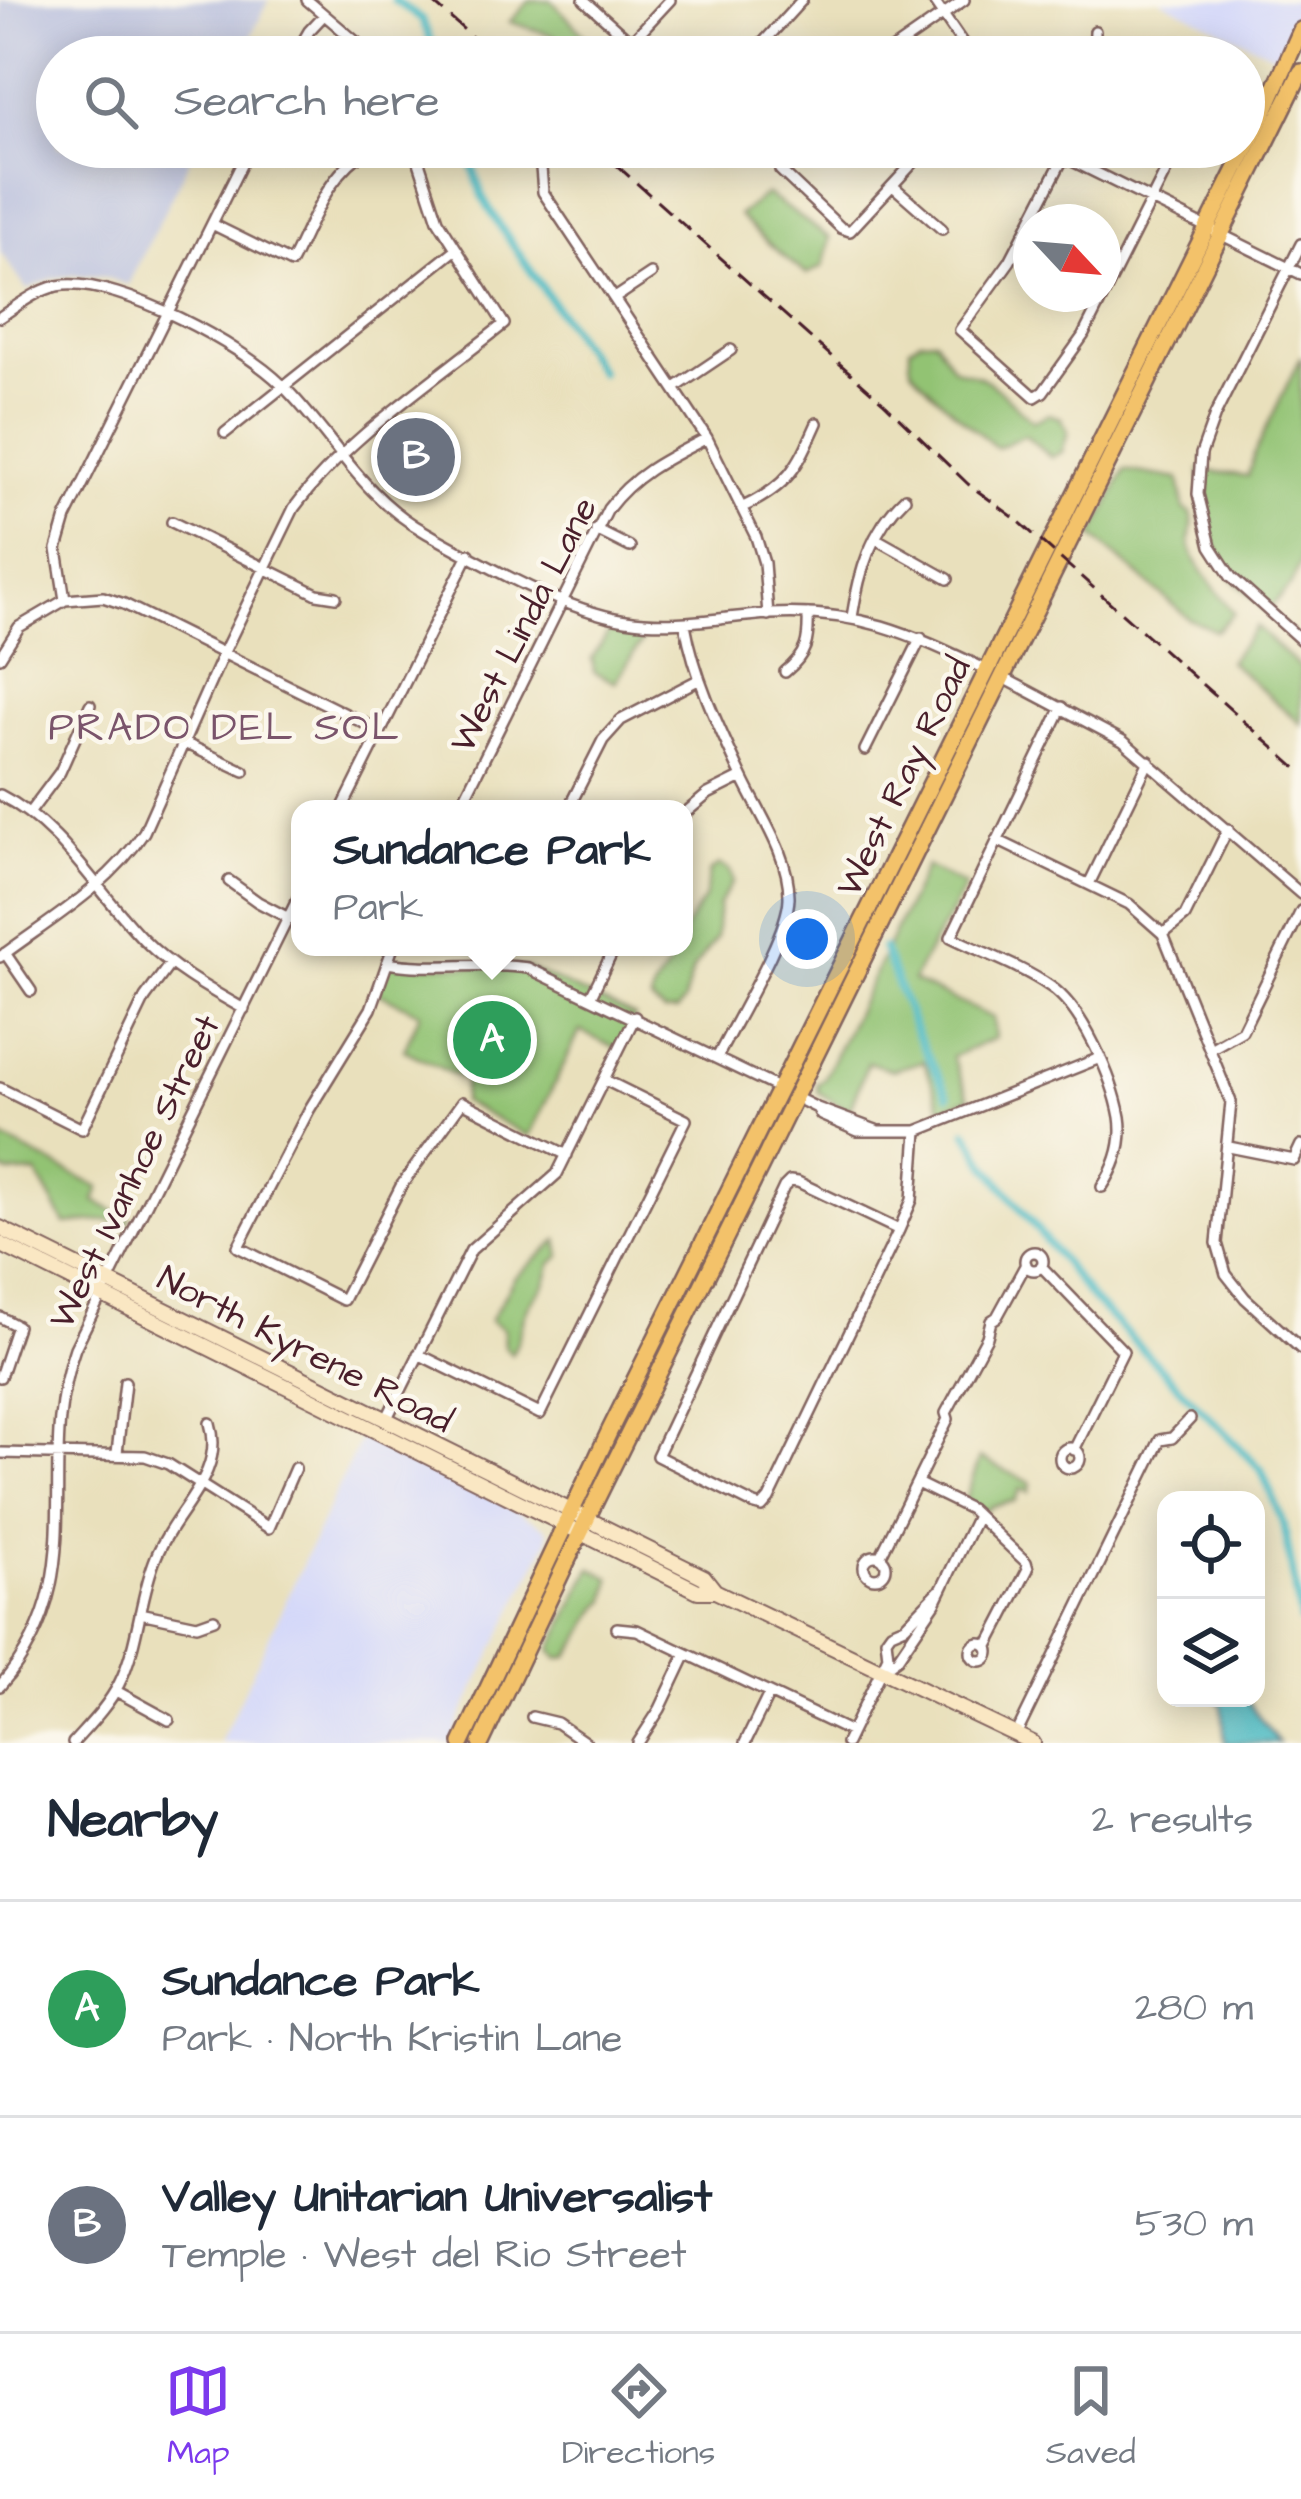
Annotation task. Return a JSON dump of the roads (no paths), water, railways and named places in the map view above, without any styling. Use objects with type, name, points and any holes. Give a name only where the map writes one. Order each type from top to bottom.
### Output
[{"type":"main road","name":"West Ray Road","points":[[1265,114],[1301,30]]},
{"type":"main road","name":"West Ray Road","points":[[1265,139],[1301,72]]},
{"type":"main road","name":"West Ray Road","points":[[1215,231],[1242,168]]},
{"type":"main road","name":"West Ray Road","points":[[462,1743],[1249,168]]},
{"type":"main road","name":"North Kyrene Road","points":[[0,1228],[104,1288],[574,1523],[698,1591],[715,1591],[1033,1743]]},
{"type":"main road","name":"North Kyrene Road","points":[[0,1244],[104,1288]]},
{"type":"main road","name":"West Ray Road","points":[[481,1743],[574,1523]]},
{"type":"street","points":[[307,0],[349,36]]},
{"type":"street","points":[[584,0],[623,36]]},
{"type":"street","points":[[637,36],[670,0]]},
{"type":"street","points":[[769,36],[802,0]]},
{"type":"street","points":[[933,0],[958,36]]},
{"type":"street","points":[[913,36],[964,0]]},
{"type":"street","points":[[306,36],[324,15]]},
{"type":"street","points":[[1095,31],[1095,36]]},
{"type":"street","points":[[65,600],[57,549],[66,518],[240,168]]},
{"type":"street","points":[[212,224],[291,263],[343,168]]},
{"type":"street","points":[[31,991],[2,955],[96,887],[128,857],[144,832],[294,508],[341,457],[504,324],[454,251],[420,168]]},
{"type":"street","points":[[541,168],[543,192],[707,438],[764,563],[768,614]]},
{"type":"street","points":[[782,168],[850,232],[909,168]]},
{"type":"street","points":[[1058,168],[1010,261],[960,330],[1035,397],[1083,336],[1167,168]]},
{"type":"street","points":[[1094,168],[1301,274]]},
{"type":"street","points":[[893,186],[943,229]]},
{"type":"street","points":[[1301,244],[1215,415],[1201,454],[1198,494],[1210,546],[1231,577],[1301,640]]},
{"type":"street","points":[[226,434],[454,251]]},
{"type":"street","points":[[615,298],[651,274]]},
{"type":"street","points":[[0,317],[60,285],[108,287],[252,358],[285,387],[368,490],[397,515],[562,601],[626,620],[686,623],[768,614],[852,617],[921,638],[1062,707],[1149,761],[1301,894]]},
{"type":"street","points":[[676,387],[731,350]]},
{"type":"street","points":[[742,507],[775,492],[790,475],[817,423]]},
{"type":"street","name":"West Linda Lane","points":[[463,800],[596,530],[626,485],[707,438]]},
{"type":"street","points":[[852,617],[859,574],[875,538],[905,498]]},
{"type":"street","points":[[172,522],[317,594],[336,597]]},
{"type":"street","points":[[596,530],[630,547]]},
{"type":"street","points":[[875,538],[948,579]]},
{"type":"street","points":[[346,800],[469,554]]},
{"type":"street","points":[[0,657],[19,627],[65,600],[103,597],[380,731]]},
{"type":"street","points":[[785,672],[806,649],[808,614]]},
{"type":"street","points":[[686,623],[698,680],[785,871],[789,901],[782,927],[717,1058]]},
{"type":"street","points":[[865,750],[921,638]]},
{"type":"street","points":[[573,800],[603,740],[621,720],[698,680]]},
{"type":"street","points":[[30,812],[60,772],[90,705]]},
{"type":"street","points":[[1062,707],[951,937],[1049,985],[1064,998],[1100,1058],[1120,1117],[1116,1166],[1102,1187]]},
{"type":"street","points":[[184,743],[244,772]]},
{"type":"street","points":[[1089,884],[1149,761]]},
{"type":"street","points":[[693,806],[742,777]]},
{"type":"street","points":[[0,795],[30,812],[61,839],[96,887],[170,964],[244,1009]]},
{"type":"street","points":[[1163,934],[1185,916],[1228,829]]},
{"type":"street","points":[[997,841],[1144,913],[1163,934],[1231,1102],[1217,1243],[1226,1274],[1301,1349]]},
{"type":"street","points":[[229,881],[291,920]]},
{"type":"street","points":[[1212,1048],[1243,1031],[1301,911]]},
{"type":"street","name":"West Ivanhoe Street","points":[[0,1686],[38,1630],[52,1595],[65,1374],[291,912]]},
{"type":"street","points":[[390,956],[371,1009],[309,1110],[238,1247],[344,1300],[401,1186],[462,1102],[567,1155]]},
{"type":"street","points":[[591,996],[611,956]]},
{"type":"street","points":[[387,963],[419,968],[504,961],[528,968],[817,1108],[877,1130],[917,1131],[1100,1058]]},
{"type":"street","points":[[0,1088],[82,1129],[145,998],[170,964]]},
{"type":"street","points":[[382,1428],[471,1250],[547,1187],[635,1018]]},
{"type":"street","points":[[418,1354],[540,1414],[686,1120],[605,1080]]},
{"type":"street","points":[[899,1230],[790,1181],[784,1186],[657,1456],[762,1507],[899,1230],[912,1200],[917,1131]]},
{"type":"street","points":[[1229,1147],[1294,1160],[1301,1145]]},
{"type":"street","points":[[880,1557],[948,1419],[946,1413],[1026,1264],[1031,1270],[1041,1266],[1123,1351],[1075,1450]]},
{"type":"street","points":[[0,1317],[17,1326],[0,1377]]},
{"type":"street","points":[[117,1453],[125,1382]]},
{"type":"street","points":[[1016,1735],[1160,1440],[1176,1435],[1190,1419]]},
{"type":"street","points":[[73,1743],[116,1691],[127,1667],[163,1541],[212,1464],[216,1444],[210,1423]]},
{"type":"street","points":[[0,1453],[145,1456],[168,1464],[269,1528],[296,1468]]},
{"type":"street","points":[[917,1483],[977,1516],[1026,1562],[1028,1569],[988,1646]]},
{"type":"street","points":[[880,1671],[897,1659],[939,1592],[977,1516]]},
{"type":"street","points":[[617,1628],[637,1630],[849,1738],[888,1656],[886,1639],[939,1592]]},
{"type":"street","points":[[140,1613],[197,1625],[214,1619]]},
{"type":"street","points":[[638,1743],[686,1654]]},
{"type":"street","points":[[116,1691],[170,1720]]},
{"type":"street","points":[[745,1743],[769,1694]]},
{"type":"street","points":[[532,1717],[557,1723],[586,1743]]},
{"type":"water","points":[[1222,1707],[1252,1707],[1279,1743],[1225,1743]]},
{"type":"waterway","points":[[394,0],[422,20],[429,36]]},
{"type":"waterway","points":[[473,168],[496,220],[600,372]]},
{"type":"waterway","points":[[883,948],[917,1035],[948,1095]]},
{"type":"waterway","points":[[967,1131],[985,1163],[1091,1298],[1261,1469],[1284,1526],[1301,1621]]},
{"type":"railway","points":[[430,0],[471,36]]},
{"type":"railway","points":[[620,168],[968,484],[1016,519],[1301,772]]},
{"type":"place","name":"Valley Unitarian Universalist","points":[[416,457]]},
{"type":"place","name":"Sundance Park","points":[[492,1040]]},
{"type":"district","name":"PRADO DEL SOL","points":[[225,726]]}]
